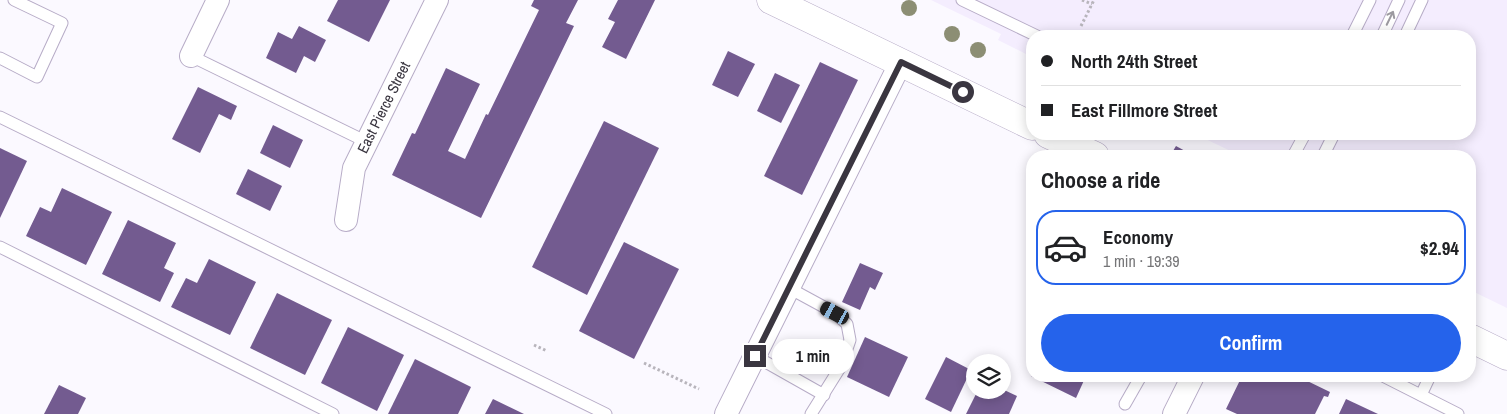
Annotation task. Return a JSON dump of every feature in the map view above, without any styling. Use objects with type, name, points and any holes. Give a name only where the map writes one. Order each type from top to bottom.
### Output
[{"type":"main road","points":[[771,0],[1026,123]]},
{"type":"main road","points":[[1061,140],[1082,150]]},
{"type":"main road","points":[[1476,341],[1507,356]]},
{"type":"street","points":[[191,56],[218,0]]},
{"type":"street","name":"East Pierce Street","points":[[346,220],[354,168],[437,0]]},
{"type":"street","points":[[726,414],[901,62]]},
{"type":"street","points":[[1174,414],[1190,382]]},
{"type":"lane","points":[[0,58],[37,76],[62,23],[14,0]]},
{"type":"lane","points":[[962,0],[1026,31]]},
{"type":"lane","points":[[1355,30],[1370,0]]},
{"type":"lane","points":[[1385,30],[1399,0]]},
{"type":"lane","points":[[1408,30],[1422,0]]},
{"type":"lane","points":[[191,56],[367,142]]},
{"type":"lane","points":[[0,117],[606,414]]},
{"type":"lane","points":[[1327,150],[1335,140]]},
{"type":"lane","points":[[0,247],[333,414]]},
{"type":"lane","points":[[789,288],[835,313],[846,324],[850,340],[841,366],[811,414]]},
{"type":"lane","points":[[755,356],[824,395]]},
{"type":"lane","points":[[1125,404],[1137,382]]},
{"type":"lane","points":[[1395,382],[1458,414]]},
{"type":"lane","points":[[1421,395],[1427,382]]},
{"type":"path","points":[[1081,26],[1093,2],[1082,0]]},
{"type":"path","points":[[534,345],[547,351]]},
{"type":"path","points":[[644,363],[699,389]]},
{"type":"shaded area","points":[[931,0],[1507,0],[1507,308],[1476,293],[1476,150],[1228,150],[1208,140],[1476,140],[1476,30],[1026,30],[1026,54],[998,40],[1001,34]]},
{"type":"building","points":[[338,0],[390,0],[369,42],[327,21]]},
{"type":"building","points":[[534,0],[578,0],[566,23],[574,26],[481,218],[392,175],[412,133],[415,134],[446,68],[480,84],[448,151],[465,159],[539,10],[531,6]]},
{"type":"building","points":[[618,0],[655,0],[626,59],[602,47],[615,22],[608,19]]},
{"type":"building","points":[[299,26],[326,40],[315,62],[304,56],[296,73],[266,58],[278,32],[292,39]]},
{"type":"building","points":[[728,51],[755,64],[738,97],[712,85]]},
{"type":"building","points":[[820,62],[858,80],[802,195],[764,176]]},
{"type":"building","points":[[775,73],[800,85],[781,123],[757,111]]},
{"type":"building","points":[[198,87],[237,106],[231,120],[219,114],[200,153],[172,139]]},
{"type":"building","points":[[604,121],[659,148],[587,295],[532,267]]},
{"type":"building","points":[[273,125],[303,140],[290,168],[260,153]]},
{"type":"building","points":[[1176,146],[1183,150],[1174,150]]},
{"type":"building","points":[[0,148],[27,161],[0,218]]},
{"type":"building","points":[[248,169],[282,186],[270,211],[236,194]]},
{"type":"building","points":[[62,188],[112,212],[86,265],[26,236],[40,207],[51,212]]},
{"type":"building","points":[[128,220],[176,243],[164,268],[174,273],[160,302],[102,274]]},
{"type":"building","points":[[624,242],[679,269],[634,359],[579,331]]},
{"type":"building","points":[[209,259],[256,282],[230,335],[171,307],[186,278],[197,283]]},
{"type":"building","points":[[860,263],[883,273],[875,290],[870,287],[860,310],[842,302]]},
{"type":"building","points":[[277,293],[332,320],[305,375],[250,348]]},
{"type":"building","points":[[348,327],[404,355],[377,411],[321,383]]},
{"type":"building","points":[[865,337],[908,357],[889,397],[847,377]]},
{"type":"building","points":[[946,357],[966,367],[966,380],[951,412],[925,399]]},
{"type":"building","points":[[415,359],[471,387],[458,414],[388,414]]},
{"type":"building","points":[[1043,382],[1083,382],[1076,398]]},
{"type":"building","points":[[1239,382],[1309,382],[1330,392],[1328,397],[1324,396],[1315,414],[1237,414],[1226,409]]},
{"type":"building","points":[[59,385],[86,398],[78,414],[44,414]]},
{"type":"building","points":[[1011,393],[1017,396],[1009,414],[966,414],[974,399],[1011,399]]},
{"type":"building","points":[[493,399],[524,414],[485,414]]},
{"type":"building","points":[[1346,399],[1378,414],[1339,414]]},
{"type":"route","points":[[755,356],[901,62],[963,92]]}]
